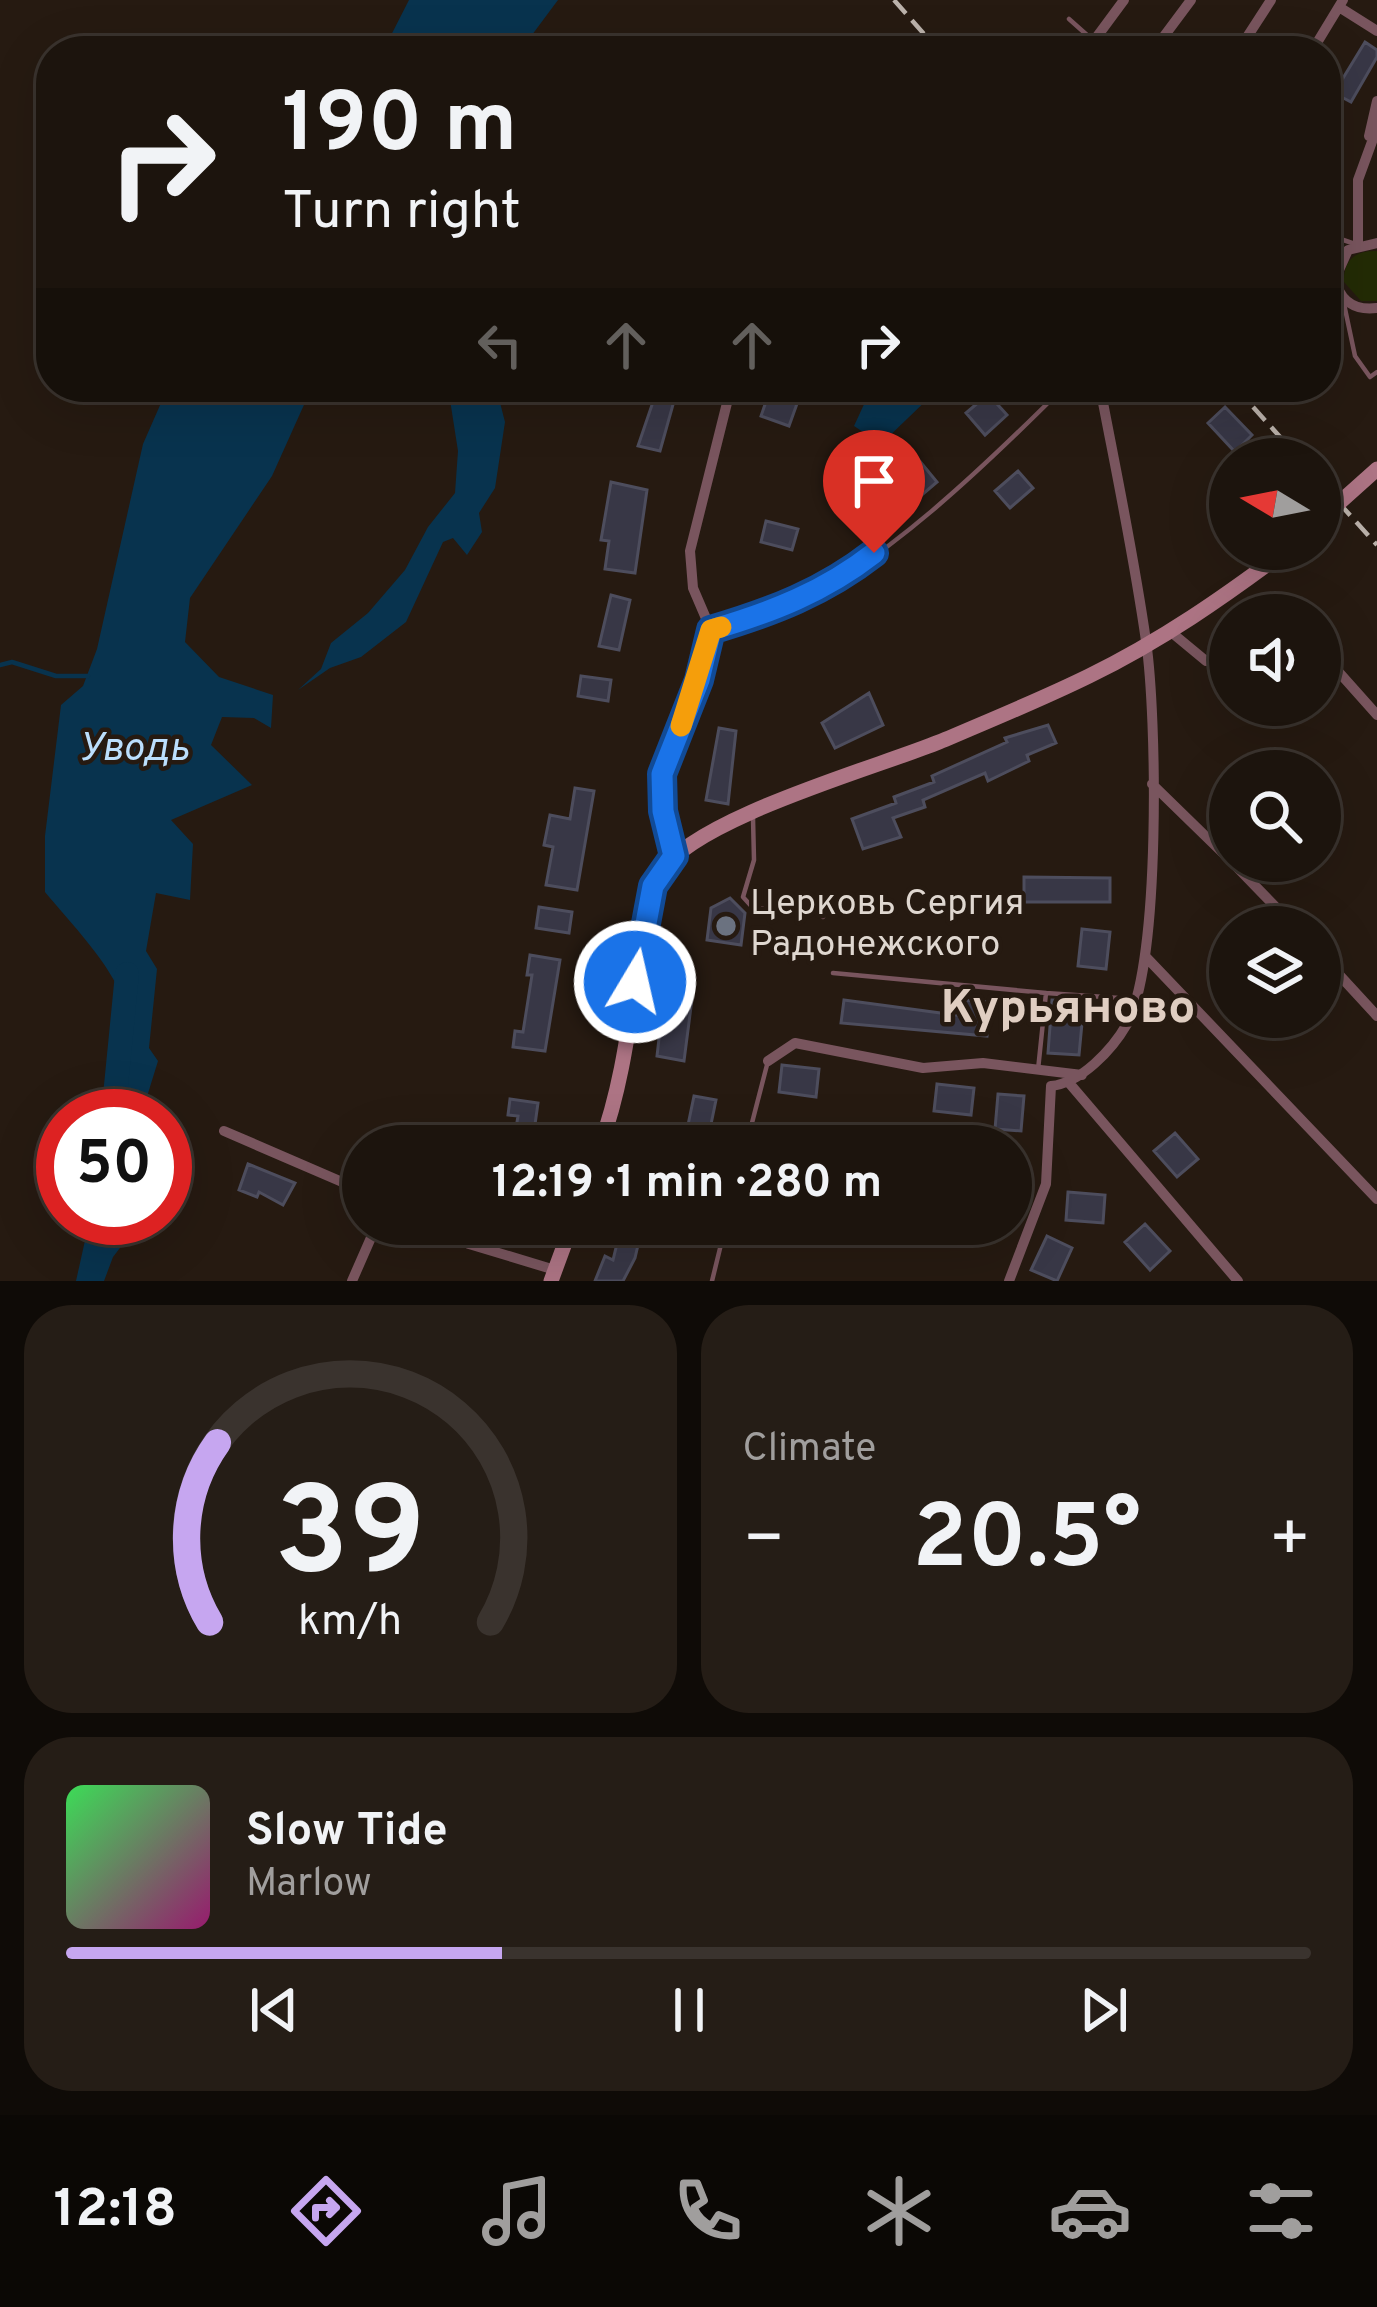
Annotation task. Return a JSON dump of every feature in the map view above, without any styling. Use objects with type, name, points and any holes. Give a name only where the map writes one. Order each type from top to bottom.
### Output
[{"type":"main road","points":[[1341,501],[1377,469]]},
{"type":"main road","points":[[605,1125],[629,1025],[653,886],[674,856],[687,845],[753,814],[961,733],[1147,645],[1258,570]]},
{"type":"main road","points":[[553,1276],[564,1245]]},
{"type":"street","points":[[1098,36],[1124,0]]},
{"type":"street","points":[[1164,36],[1191,0]]},
{"type":"street","points":[[1248,36],[1271,0]]},
{"type":"street","points":[[1321,36],[1341,4],[1377,31]]},
{"type":"street","points":[[1358,245],[1358,180],[1377,101]]},
{"type":"street","points":[[1358,180],[1377,128]]},
{"type":"street","points":[[1341,258],[1358,245],[1377,243]]},
{"type":"street","points":[[1341,289],[1343,298],[1363,309],[1377,308]]},
{"type":"street","points":[[674,856],[663,811],[662,774],[699,680],[711,630],[693,588],[691,551],[727,402]]},
{"type":"street","points":[[1010,1281],[1046,1184],[1052,1086],[1070,1084],[1082,1075],[1127,1024],[1145,956],[1152,784],[1147,645],[1103,402]]},
{"type":"street","points":[[1171,632],[1209,660]]},
{"type":"street","points":[[1341,675],[1377,715]]},
{"type":"street","points":[[1152,784],[1209,840]]},
{"type":"street","points":[[1251,882],[1274,906]]},
{"type":"street","points":[[1145,956],[1227,1036],[1377,1198]]},
{"type":"street","points":[[1341,977],[1377,1016]]},
{"type":"street","points":[[768,1061],[795,1043],[923,1068],[982,1064],[1082,1075]]},
{"type":"street","points":[[1070,1084],[1238,1281]]},
{"type":"street","points":[[224,1131],[342,1182]]},
{"type":"street","points":[[352,1281],[368,1245]]},
{"type":"street","points":[[472,1245],[553,1276]]},
{"type":"lane","points":[[1069,19],[1087,36]]},
{"type":"lane","points":[[1341,239],[1358,245]]},
{"type":"lane","points":[[1343,298],[1355,356],[1370,376],[1377,371]]},
{"type":"lane","points":[[711,630],[783,609],[845,575],[986,466],[1049,402]]},
{"type":"lane","points":[[753,814],[754,860],[742,897],[753,908],[814,911],[824,917]]},
{"type":"lane","points":[[833,973],[1134,999]]},
{"type":"lane","points":[[1038,1070],[1046,993]]},
{"type":"lane","points":[[751,1125],[768,1061]]},
{"type":"lane","points":[[712,1281],[721,1245]]},
{"type":"green space","points":[[1377,251],[1377,301],[1361,301],[1344,282],[1346,268],[1357,255]]},
{"type":"water","points":[[409,0],[558,0],[531,36],[391,36]]},
{"type":"water","name":"Уводь","points":[[161,402],[305,402],[272,476],[190,598],[185,642],[219,677],[273,695],[271,728],[254,718],[222,717],[211,745],[252,785],[171,820],[193,844],[190,900],[156,893],[146,951],[157,969],[149,1048],[158,1061],[149,1089],[120,1089],[127,1044],[118,987],[45,892],[45,836],[61,705],[83,686],[97,649],[143,444]]},
{"type":"water","points":[[450,402],[500,402],[505,422],[495,488],[479,513],[482,532],[467,555],[453,538],[443,542],[406,622],[361,657],[330,668],[298,690],[321,669],[331,643],[368,613],[405,570],[428,527],[455,493],[458,451]]},
{"type":"water","points":[[865,402],[925,402],[881,444],[854,426]]},
{"type":"water","points":[[84,1245],[122,1245],[104,1281],[76,1281]]},
{"type":"building","points":[[1365,42],[1377,50],[1351,102],[1341,97],[1341,81]]},
{"type":"building","points":[[653,402],[674,402],[660,451],[638,446]]},
{"type":"building","points":[[766,402],[798,402],[789,426],[761,416]]},
{"type":"building","points":[[979,402],[995,402],[1007,415],[985,435],[966,413]]},
{"type":"building","points":[[1225,407],[1252,435],[1222,438],[1208,423]]},
{"type":"building","points":[[918,459],[937,482],[917,499],[898,475]]},
{"type":"building","points":[[1018,471],[1033,488],[1010,508],[995,491]]},
{"type":"building","points":[[611,482],[647,490],[635,573],[605,569],[609,541],[601,540]]},
{"type":"building","points":[[766,521],[798,529],[792,550],[761,542]]},
{"type":"building","points":[[611,595],[630,600],[619,650],[599,646]]},
{"type":"building","points":[[581,676],[611,680],[608,701],[578,696]]},
{"type":"building","points":[[869,693],[883,725],[835,748],[822,723]]},
{"type":"building","points":[[1048,725],[1056,743],[1027,755],[1029,761],[988,781],[985,773],[923,800],[925,807],[893,818],[901,837],[863,849],[852,819],[896,803],[894,797],[934,782],[932,776],[1007,742],[1005,738]]},
{"type":"building","points":[[719,728],[736,731],[728,804],[706,800]]},
{"type":"building","points":[[575,788],[594,791],[577,890],[546,885],[553,847],[544,845],[550,815],[570,819]]},
{"type":"building","points":[[1024,877],[1110,878],[1110,902],[1024,902]]},
{"type":"building","name":"Церковь Сергия Радонежского","points":[[730,898],[745,913],[741,945],[707,940],[711,908]]},
{"type":"building","points":[[539,907],[572,912],[569,933],[536,928]]},
{"type":"building","points":[[1082,929],[1110,932],[1106,969],[1078,966]]},
{"type":"building","points":[[530,955],[560,960],[545,1051],[513,1047],[515,1031],[523,1032],[532,975],[527,975]]},
{"type":"building","points":[[664,995],[692,999],[684,1061],[657,1056]]},
{"type":"building","points":[[844,1000],[963,1016],[965,1000],[990,1002],[987,1036],[841,1023]]},
{"type":"building","points":[[1052,1000],[1084,1002],[1079,1055],[1048,1053]]},
{"type":"building","points":[[782,1065],[819,1069],[816,1097],[779,1092]]},
{"type":"building","points":[[937,1084],[974,1088],[971,1115],[934,1111]]},
{"type":"building","points":[[998,1094],[1024,1096],[1022,1125],[995,1125]]},
{"type":"building","points":[[694,1096],[716,1100],[711,1125],[688,1125]]},
{"type":"building","points":[[510,1099],[538,1103],[535,1125],[516,1125],[518,1116],[508,1115]]},
{"type":"building","points":[[1175,1133],[1198,1159],[1177,1177],[1154,1151]]},
{"type":"building","points":[[248,1164],[295,1183],[283,1205],[259,1192],[257,1197],[239,1190]]},
{"type":"building","points":[[1068,1192],[1105,1195],[1103,1223],[1066,1220]]},
{"type":"building","points":[[1145,1224],[1170,1251],[1150,1270],[1125,1242]]},
{"type":"building","points":[[1047,1236],[1072,1248],[1057,1281],[1031,1270]]},
{"type":"building","points":[[617,1245],[638,1245],[623,1281],[595,1281],[605,1256],[613,1260]]},
{"type":"waterway","points":[[0,665],[12,662],[56,676],[88,676]]},
{"type":"waterway","name":"Уводь","points":[[116,1089],[127,974]]},
{"type":"railway","points":[[894,0],[926,36]]},
{"type":"railway","points":[[1249,402],[1281,438]]},
{"type":"railway","points":[[1341,505],[1377,545]]},
{"type":"slow traffic","points":[[681,726],[711,630],[721,627]]},
{"type":"place","name":"Церковь Сергия Радонежского","points":[[726,926]]},
{"type":"district","name":"Курьяново","points":[[1068,1010]]},
{"type":"route","points":[[635,982],[653,886],[674,856],[663,811],[662,774],[699,680],[711,630],[783,609],[874,553]]}]
